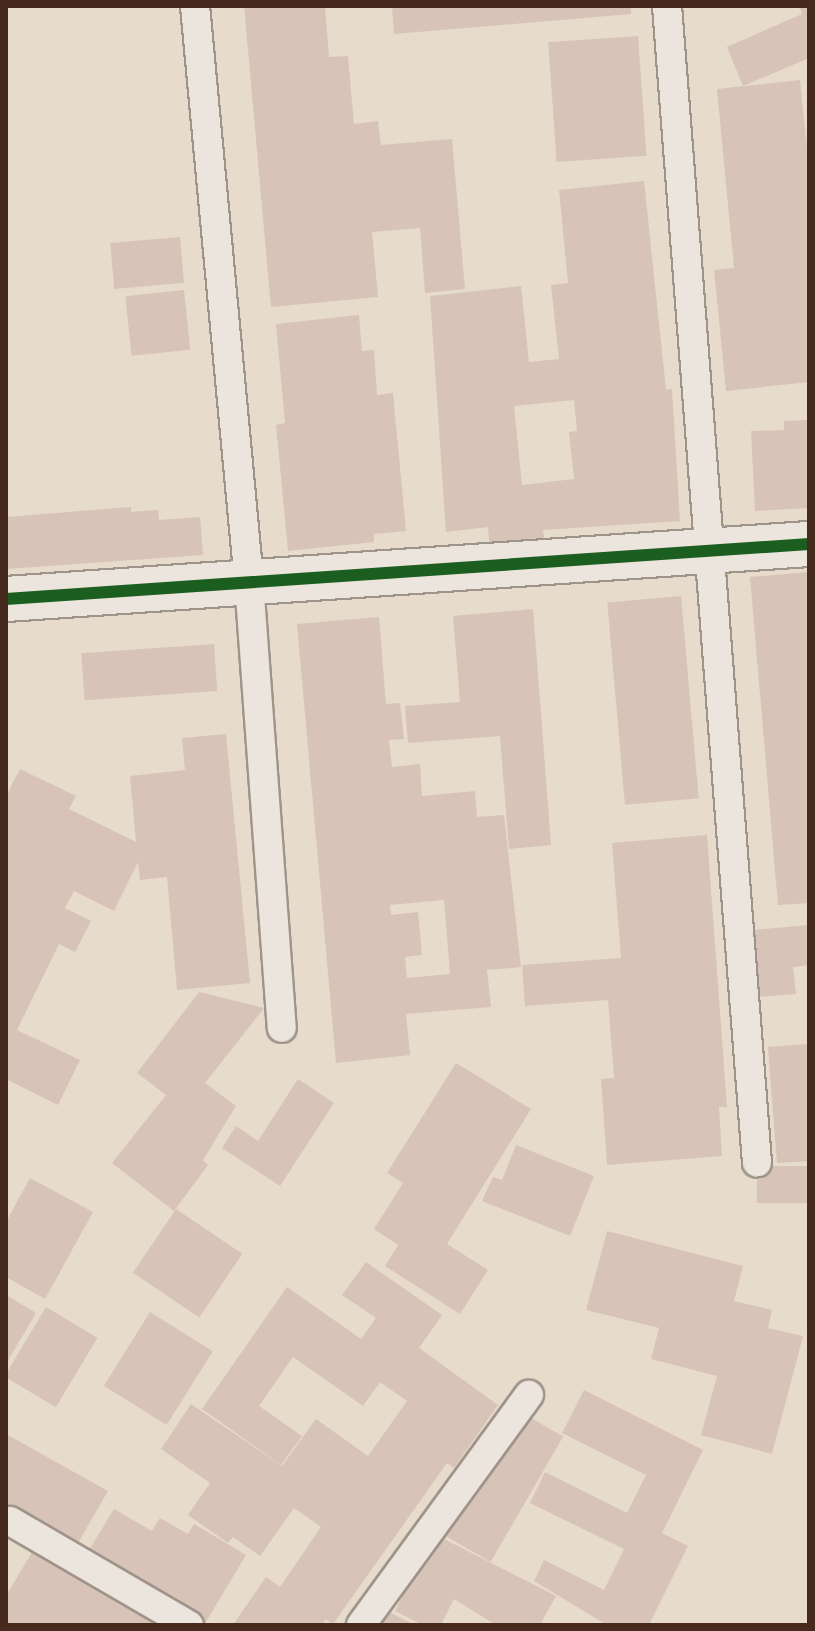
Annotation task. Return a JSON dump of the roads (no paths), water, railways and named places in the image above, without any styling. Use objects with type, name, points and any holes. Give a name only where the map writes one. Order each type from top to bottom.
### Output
[{"type":"street","points":[[6,599],[809,544]]},
{"type":"lane","points":[[195,6],[249,582],[282,1028]]},
{"type":"lane","points":[[667,6],[712,550],[757,1163]]},
{"type":"lane","points":[[361,1625],[529,1395]]},
{"type":"lane","points":[[10,1521],[189,1625]]}]
